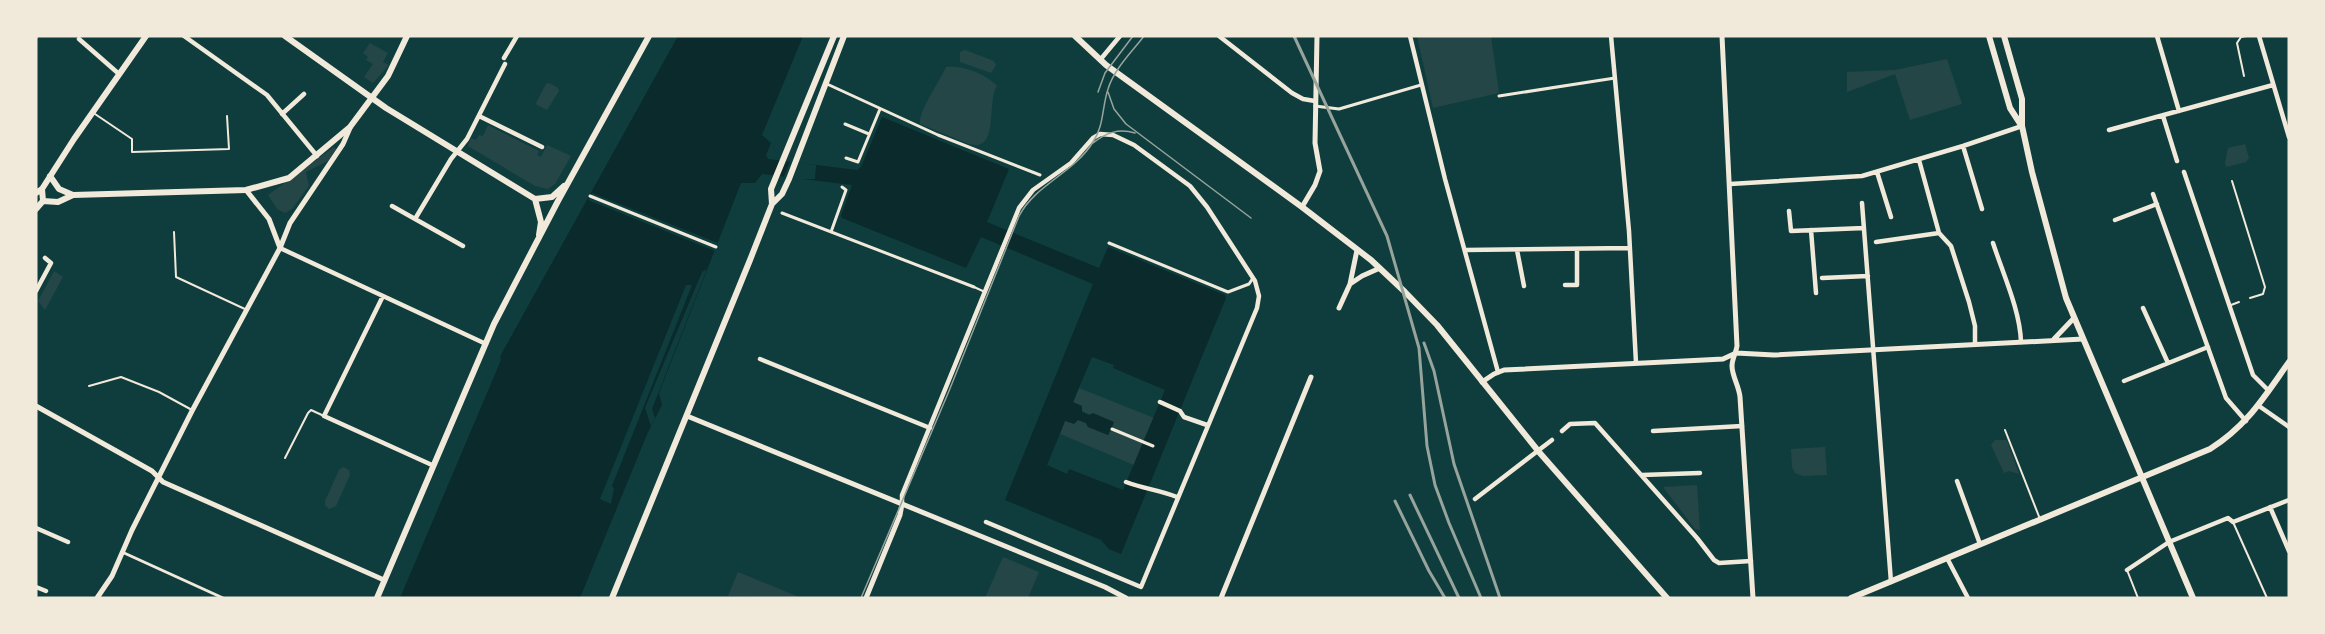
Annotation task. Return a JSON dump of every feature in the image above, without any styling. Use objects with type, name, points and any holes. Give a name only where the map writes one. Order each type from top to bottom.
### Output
[{"type":"main road","points":[[36,209],[39,200],[44,196],[39,191],[146,36]]},
{"type":"main road","points":[[285,36],[372,98],[535,199],[552,197],[575,170]]},
{"type":"main road","points":[[39,200],[58,202],[73,195],[246,190],[289,178],[350,127],[388,76],[407,36]]},
{"type":"main road","points":[[376,598],[486,344],[575,170],[649,36]]},
{"type":"main road","points":[[772,204],[771,189],[834,36]]},
{"type":"main road","points":[[612,598],[772,204],[782,194],[789,179],[844,36]]},
{"type":"main road","points":[[1075,36],[1100,60],[1302,207],[1380,268],[1433,320],[1539,452],[1667,598]]},
{"type":"main road","points":[[1989,36],[2010,108],[2022,126]]},
{"type":"main road","points":[[2004,36],[2022,99],[2022,126],[2042,216],[2074,318],[2193,598]]},
{"type":"main road","points":[[50,176],[59,189],[73,195]]},
{"type":"main road","points":[[535,199],[541,222],[539,241]]},
{"type":"main road","points":[[1851,598],[2210,448],[2230,436],[2246,421],[2289,362]]},
{"type":"street","points":[[184,36],[267,95],[317,156]]},
{"type":"street","points":[[504,58],[517,36]]},
{"type":"street","points":[[1100,60],[1120,36]]},
{"type":"street","points":[[1219,36],[1292,93],[1315,104],[1339,109],[1421,86]]},
{"type":"street","points":[[1302,207],[1320,171],[1315,143],[1317,36]]},
{"type":"street","points":[[1410,36],[1421,86],[1498,372]]},
{"type":"street","points":[[1611,36],[1630,249],[1636,363]]},
{"type":"street","points":[[1722,36],[1736,353],[1732,362],[1732,370],[1739,388],[1753,598]]},
{"type":"street","points":[[2157,36],[2179,111]]},
{"type":"street","points":[[2259,36],[2289,137]]},
{"type":"street","points":[[79,39],[119,74]]},
{"type":"street","points":[[415,219],[457,152],[464,145],[506,64]]},
{"type":"street","points":[[1499,96],[1615,78]]},
{"type":"street","points":[[825,83],[938,135],[1040,175]]},
{"type":"street","points":[[2109,130],[2273,85]]},
{"type":"street","points":[[282,114],[304,94]]},
{"type":"street","points":[[846,158],[858,162],[880,108]]},
{"type":"street","points":[[479,116],[542,147]]},
{"type":"street","points":[[2163,116],[2177,161]]},
{"type":"street","points":[[845,124],[869,134]]},
{"type":"street","points":[[1730,184],[1856,177],[1919,160],[2022,126]]},
{"type":"street","points":[[97,598],[112,576],[158,478],[280,248],[290,223],[344,144],[350,127]]},
{"type":"street","points":[[866,598],[901,513],[902,495],[1019,208],[1027,196],[1071,163],[1097,135],[1113,135],[1134,145],[1181,178],[1199,196],[1253,278],[1259,296],[1257,308],[1141,587],[986,522]]},
{"type":"street","points":[[1964,146],[1982,209]]},
{"type":"street","points":[[1919,160],[1938,232],[1951,246],[1969,302],[1975,326],[1975,344]]},
{"type":"street","points":[[1877,171],[1891,217]]},
{"type":"street","points":[[2184,172],[2253,375],[2269,391]]},
{"type":"street","points":[[831,231],[846,190],[842,188]]},
{"type":"street","points":[[246,190],[268,219],[280,248],[486,344]]},
{"type":"street","points":[[2153,194],[2226,398],[2246,421]]},
{"type":"street","points":[[590,196],[716,247]]},
{"type":"street","points":[[1862,203],[1891,582]]},
{"type":"street","points":[[2115,220],[2157,204]]},
{"type":"street","points":[[392,206],[463,246]]},
{"type":"street","points":[[1789,212],[1791,231],[1864,228]]},
{"type":"street","points":[[782,213],[974,287]]},
{"type":"street","points":[[1811,230],[1816,293]]},
{"type":"street","points":[[1876,242],[1938,232]]},
{"type":"street","points":[[1109,243],[1228,292],[1249,284],[1253,278]]},
{"type":"street","points":[[1993,243],[2012,302],[2019,316],[2021,342]]},
{"type":"street","points":[[1464,250],[1630,249]]},
{"type":"street","points":[[1340,308],[1350,284],[1357,250]]},
{"type":"street","points":[[1517,250],[1524,286]]},
{"type":"street","points":[[1565,285],[1577,285],[1577,250]]},
{"type":"street","points":[[36,291],[51,263],[45,258]]},
{"type":"street","points":[[1350,284],[1380,268]]},
{"type":"street","points":[[1822,278],[1868,276]]},
{"type":"street","points":[[382,296],[324,416],[432,465]]},
{"type":"street","points":[[2143,308],[2168,363]]},
{"type":"street","points":[[2054,339],[2074,318]]},
{"type":"street","points":[[1482,382],[1498,372],[1723,359],[1736,353],[1774,355],[2083,339]]},
{"type":"street","points":[[2124,381],[2208,347]]},
{"type":"street","points":[[760,359],[930,428]]},
{"type":"street","points":[[1221,598],[1311,377]]},
{"type":"street","points":[[1160,402],[1180,411],[1184,417],[1207,425]]},
{"type":"street","points":[[36,406],[152,471],[164,482],[384,580]]},
{"type":"street","points":[[2259,406],[2289,427]]},
{"type":"street","points":[[687,416],[1055,566],[1116,596],[1126,598]]},
{"type":"street","points":[[1562,431],[1570,424],[1595,423],[1714,560],[1719,563],[1751,561]]},
{"type":"street","points":[[1653,431],[1742,426]]},
{"type":"street","points":[[1112,429],[1153,446]]},
{"type":"street","points":[[1474,499],[1552,440]]},
{"type":"street","points":[[1642,475],[1700,473]]},
{"type":"street","points":[[1957,481],[1980,544]]},
{"type":"street","points":[[1126,482],[1148,491],[1156,489],[1178,496]]},
{"type":"street","points":[[2127,570],[2169,542],[2228,518],[2233,522],[2289,500]]},
{"type":"street","points":[[2270,507],[2289,551]]},
{"type":"street","points":[[36,528],[68,542]]},
{"type":"street","points":[[122,552],[223,598]]},
{"type":"street","points":[[1947,558],[1968,598]]},
{"type":"street","points":[[36,587],[46,591]]},
{"type":"lane","points":[[2244,76],[2237,44],[2241,37],[2246,36]]},
{"type":"lane","points":[[93,112],[132,140],[132,152],[229,149],[227,116]]},
{"type":"lane","points":[[2232,181],[2265,287],[2263,294],[2250,298]]},
{"type":"lane","points":[[174,232],[176,276],[247,310]]},
{"type":"lane","points":[[974,287],[985,292]]},
{"type":"lane","points":[[2230,305],[2239,302]]},
{"type":"lane","points":[[89,386],[121,378],[159,392],[192,411]]},
{"type":"lane","points":[[285,458],[308,413],[311,410],[324,416]]},
{"type":"lane","points":[[2005,430],[2040,519]]},
{"type":"lane","points":[[2233,522],[2267,598]]},
{"type":"lane","points":[[2127,570],[2138,598]]},
{"type":"shaded area","points":[[678,36],[803,36],[762,135],[771,143],[766,155],[768,159],[857,170],[861,167],[882,117],[1009,169],[987,222],[1099,268],[1108,247],[1225,295],[1226,298],[1121,554],[1109,549],[1101,540],[1005,500],[1093,284],[981,237],[966,268],[842,218],[852,185],[762,174],[755,183],[741,183],[659,393],[662,405],[648,432],[580,598],[400,598],[501,360],[500,357]],"holes":[[[1092,357],[1114,365],[1113,368],[1165,390],[1123,490],[1069,469],[1067,474],[1047,465],[1065,421],[1074,424],[1078,420],[1108,435],[1114,422],[1093,413],[1089,415],[1082,412],[1082,406],[1073,402]]]},
{"type":"shaded area","points":[[1417,36],[1491,36],[1499,93],[1433,108]]},
{"type":"shaded area","points":[[370,43],[388,53],[383,62],[389,65],[373,83],[364,77],[373,64],[366,60],[368,57],[363,53]]},
{"type":"shaded area","points":[[965,50],[994,61],[996,65],[991,73],[960,62],[960,52]]},
{"type":"shaded area","points":[[1947,59],[1962,104],[1910,120],[1895,74],[1847,92],[1847,72],[1895,70]]},
{"type":"shaded area","points":[[946,67],[960,67],[974,71],[997,86],[992,103],[989,134],[979,145],[969,144],[920,124],[926,104]]},
{"type":"shaded area","points":[[549,83],[559,91],[547,110],[536,103],[546,84]]},
{"type":"shaded area","points":[[488,125],[539,151],[537,155],[541,157],[547,145],[571,156],[555,184],[548,189],[535,186],[468,146],[471,138],[476,140],[479,135],[483,136]]},
{"type":"shaded area","points":[[2245,144],[2249,158],[2246,162],[2226,167],[2228,148]]},
{"type":"shaded area","points":[[334,147],[336,153],[328,161],[306,172],[309,186],[292,209],[285,213],[277,209],[268,195]]},
{"type":"shaded area","points":[[54,271],[63,277],[45,310],[38,301]]},
{"type":"shaded area","points":[[1079,388],[1154,418],[1148,430],[1155,430],[1146,435],[1147,432],[1134,465],[1060,434],[1065,421],[1078,420],[1108,435],[1114,426],[1082,411],[1073,403]]},
{"type":"shaded area","points":[[1995,440],[2007,440],[2019,474],[2009,471],[2004,473],[1991,445]]},
{"type":"shaded area","points":[[1825,447],[1827,475],[1803,476],[1795,473],[1792,467],[1791,449]]},
{"type":"shaded area","points":[[343,467],[349,470],[350,475],[336,506],[329,509],[325,501],[339,470]]},
{"type":"shaded area","points":[[1697,485],[1700,530],[1695,529],[1663,487]]},
{"type":"shaded area","points":[[1003,557],[1039,572],[1028,598],[985,598]]},
{"type":"shaded area","points":[[738,572],[799,597],[799,598],[728,596]]},
{"type":"pier","points":[[791,159],[816,165],[815,179],[783,179]]},
{"type":"pier","points":[[592,193],[718,243],[715,251],[588,200]]},
{"type":"pier","points":[[707,269],[652,409],[655,418],[651,426],[645,408],[702,272]]},
{"type":"pier","points":[[686,285],[692,285],[612,486],[614,488],[611,504],[600,499]]},
{"type":"tram line","points":[[1098,92],[1105,73],[1133,36]]},
{"type":"tram line","points":[[861,598],[949,391],[1019,216],[1035,195],[1076,162],[1093,142],[1099,130],[1111,82],[1144,36]]},
{"type":"tram line","points":[[1108,92],[1114,109],[1126,124],[1251,218]]},
{"type":"tram line","points":[[1093,143],[1112,132],[1135,133]]},
{"type":"railway","points":[[1294,36],[1387,236],[1419,348],[1427,446],[1435,485],[1481,598]]},
{"type":"railway","points":[[1424,343],[1434,371],[1454,464],[1500,598]]},
{"type":"railway","points":[[1410,495],[1459,598]]},
{"type":"railway","points":[[1395,501],[1429,571],[1445,598]]}]
